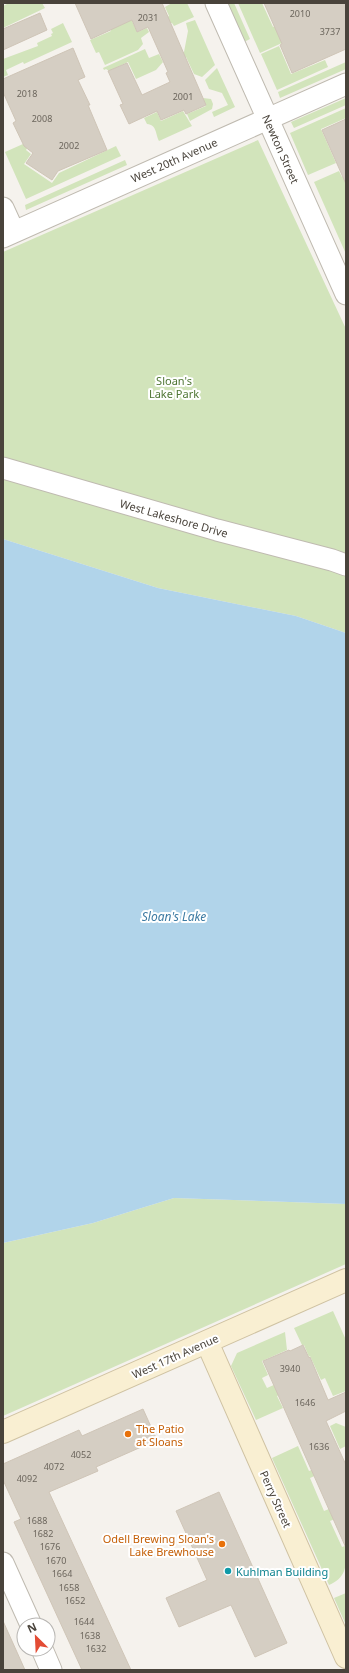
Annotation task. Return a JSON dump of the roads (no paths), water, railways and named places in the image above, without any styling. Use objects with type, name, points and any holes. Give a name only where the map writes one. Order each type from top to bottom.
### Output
[{"type":"street","name":"Newton Street","points":[[216,3],[346,294]]},
{"type":"street","name":"West 20th Avenue","points":[[8,235],[346,84]]},
{"type":"street","points":[[3,208],[8,235]]},
{"type":"street","name":"West Lakeshore Drive","points":[[3,468],[346,565]]},
{"type":"street","name":"West 17th Avenue","points":[[3,1432],[346,1280]]},
{"type":"street","name":"Perry Street","points":[[207,1342],[346,1657]]},
{"type":"street","points":[[3,1563],[27,1617]]},
{"type":"street","points":[[45,1657],[51,1670]]},
{"type":"water","name":"Sloan's Lake","points":[[3,539],[158,588],[296,616],[346,633],[346,1204],[174,1198],[93,1223],[3,1243]]},
{"type":"place","name":"The Patio at Sloans","points":[[128,1434]]},
{"type":"place","name":"Odell Brewing Sloan's Lake Brewhouse","points":[[222,1544]]},
{"type":"place","name":"Kuhlman Building","points":[[228,1571]]},
{"type":"park label","name":"Sloan's Lake Park","points":[[174,386]]}]
